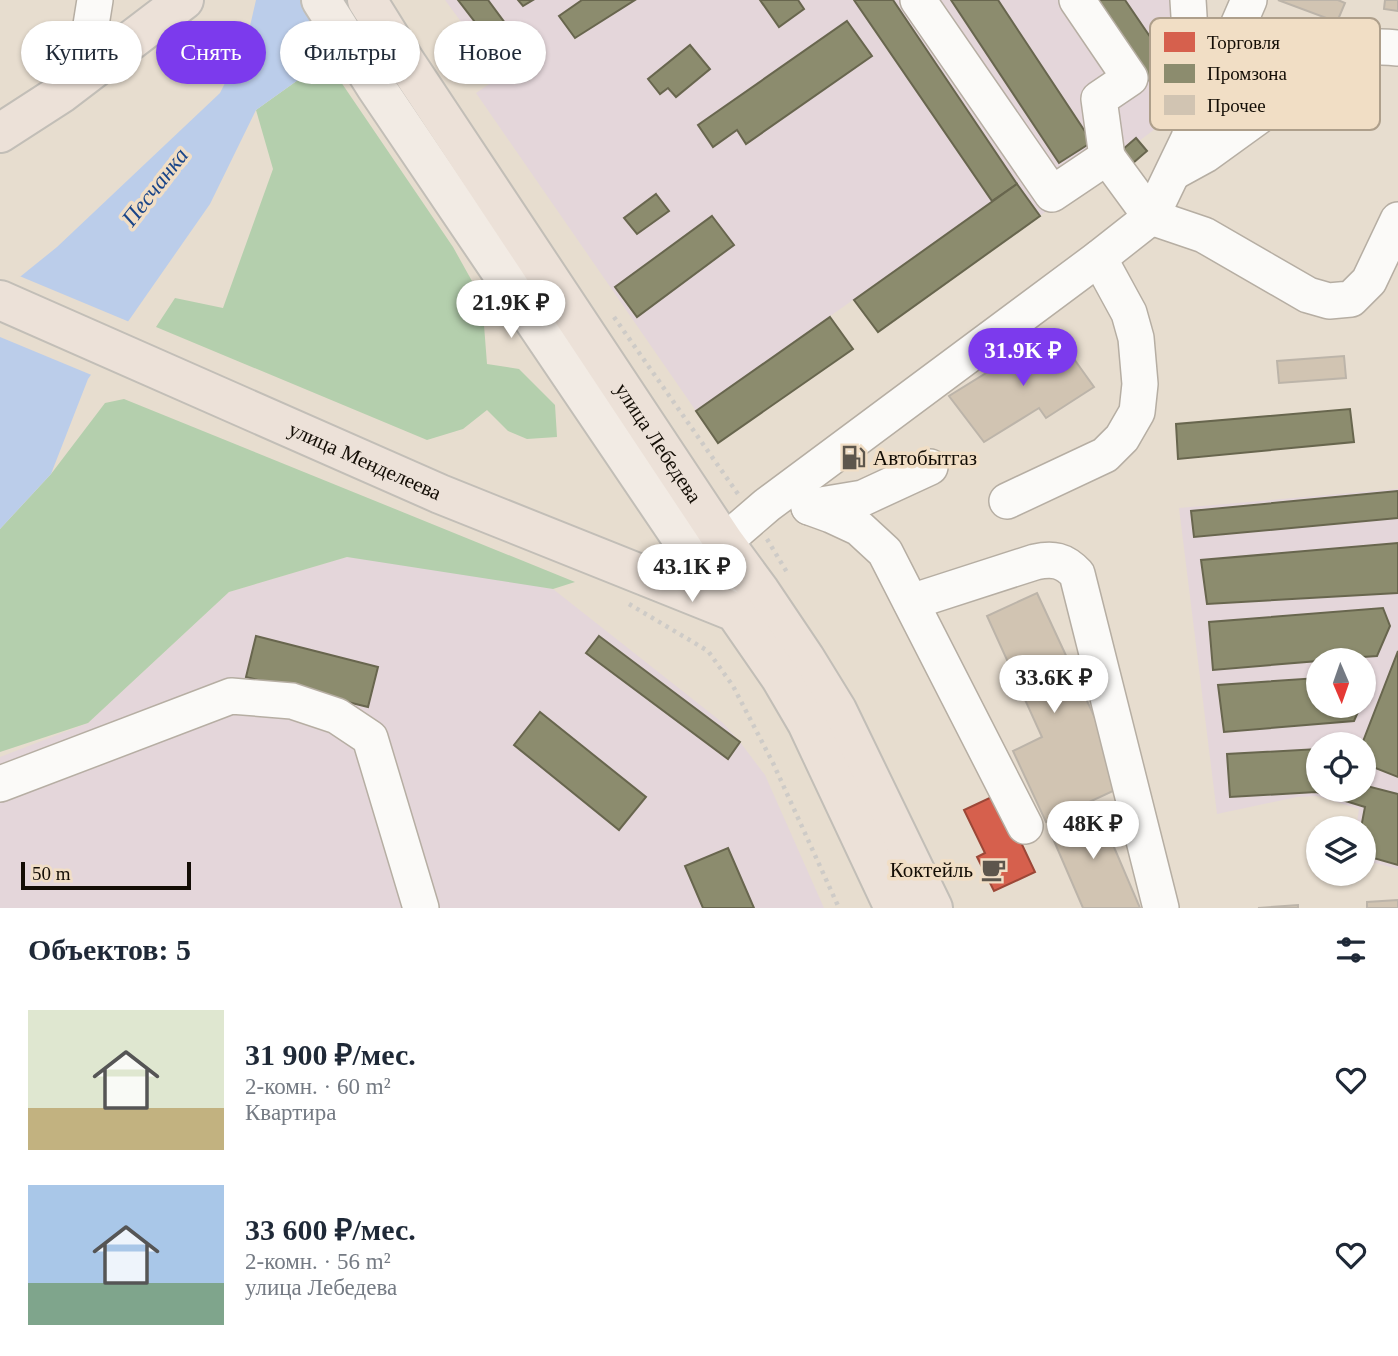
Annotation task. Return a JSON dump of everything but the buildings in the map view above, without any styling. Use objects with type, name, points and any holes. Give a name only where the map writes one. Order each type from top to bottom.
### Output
[{"type":"highway","points":[[0,133],[62,93],[184,0]]},
{"type":"highway","name":"улица Лебедева","points":[[367,0],[710,551],[790,636],[837,710],[933,908]]},
{"type":"highway","name":"улица Менделеева","points":[[0,300],[440,494],[735,612]]},
{"type":"highway","name":"улица Лебедева","points":[[735,612],[780,677],[807,723],[894,908]]},
{"type":"main road","name":"улица Лебедева","points":[[321,0],[376,87],[710,551],[735,612]]},
{"type":"street","points":[[62,93],[82,54],[95,0]]},
{"type":"street","points":[[918,0],[1052,194],[1107,157]]},
{"type":"street","points":[[1077,0],[1130,78],[1099,99],[1107,157],[1151,217],[1205,235],[1308,295],[1329,301],[1351,299],[1369,281],[1398,220]]},
{"type":"street","points":[[1188,0],[1189,18]]},
{"type":"street","points":[[1240,18],[1248,0]]},
{"type":"street","points":[[1380,46],[1398,48]]},
{"type":"street","points":[[1190,130],[1190,136]]},
{"type":"street","points":[[710,551],[767,505],[1151,217],[1193,130]]},
{"type":"street","points":[[1174,172],[1205,155],[1240,130]]},
{"type":"street","points":[[1007,501],[1105,455],[1122,438],[1137,412],[1140,384],[1136,338],[1129,313],[1099,258]]},
{"type":"street","points":[[767,505],[809,507],[863,498],[930,467]]},
{"type":"street","points":[[809,507],[859,528],[885,552],[1025,826]]},
{"type":"street","points":[[911,602],[1049,559],[1061,561],[1077,574],[1161,908]]},
{"type":"street","points":[[0,784],[231,695],[292,701],[337,716],[370,738],[421,908]]},
{"type":"path","points":[[627,603],[708,651],[721,668],[773,763],[839,908]]},
{"type":"shaded area","points":[[445,0],[1175,0],[1177,18],[1150,18],[1150,130],[1154,130],[1040,216],[1017,184],[696,411],[476,93],[489,84],[546,84],[546,21],[460,21]]},
{"type":"shaded area","points":[[1398,489],[1398,869],[1376,863],[1376,816],[1358,816],[1359,809],[1336,802],[1376,802],[1376,732],[1306,732],[1306,797],[1217,814],[1179,508]]},
{"type":"shaded area","points":[[347,557],[468,572],[553,589],[723,723],[740,742],[765,775],[824,908],[0,908],[0,757],[88,723],[229,592]]},
{"type":"green space","points":[[292,84],[342,84],[453,247],[482,299],[487,364],[519,369],[555,405],[557,437],[527,439],[508,431],[487,410],[463,429],[427,440],[156,327],[175,298],[223,308],[273,169],[256,110]]},
{"type":"green space","points":[[124,399],[575,582],[553,589],[347,557],[229,592],[88,723],[0,752],[0,529],[51,474],[105,403]]},
{"type":"water","name":"Песчанка","points":[[256,0],[366,0],[352,21],[280,21],[280,84],[292,84],[256,110],[210,204],[88,379],[51,474],[0,529],[0,293],[57,247],[220,93],[224,84],[266,84],[266,21],[251,21]]},
{"type":"pier","points":[[17,275],[132,323],[94,376],[0,337],[0,288]]},
{"type":"place","name":"Автобытгаз","points":[[853,458]]},
{"type":"place","name":"Коктейль","points":[[993,870]]}]
